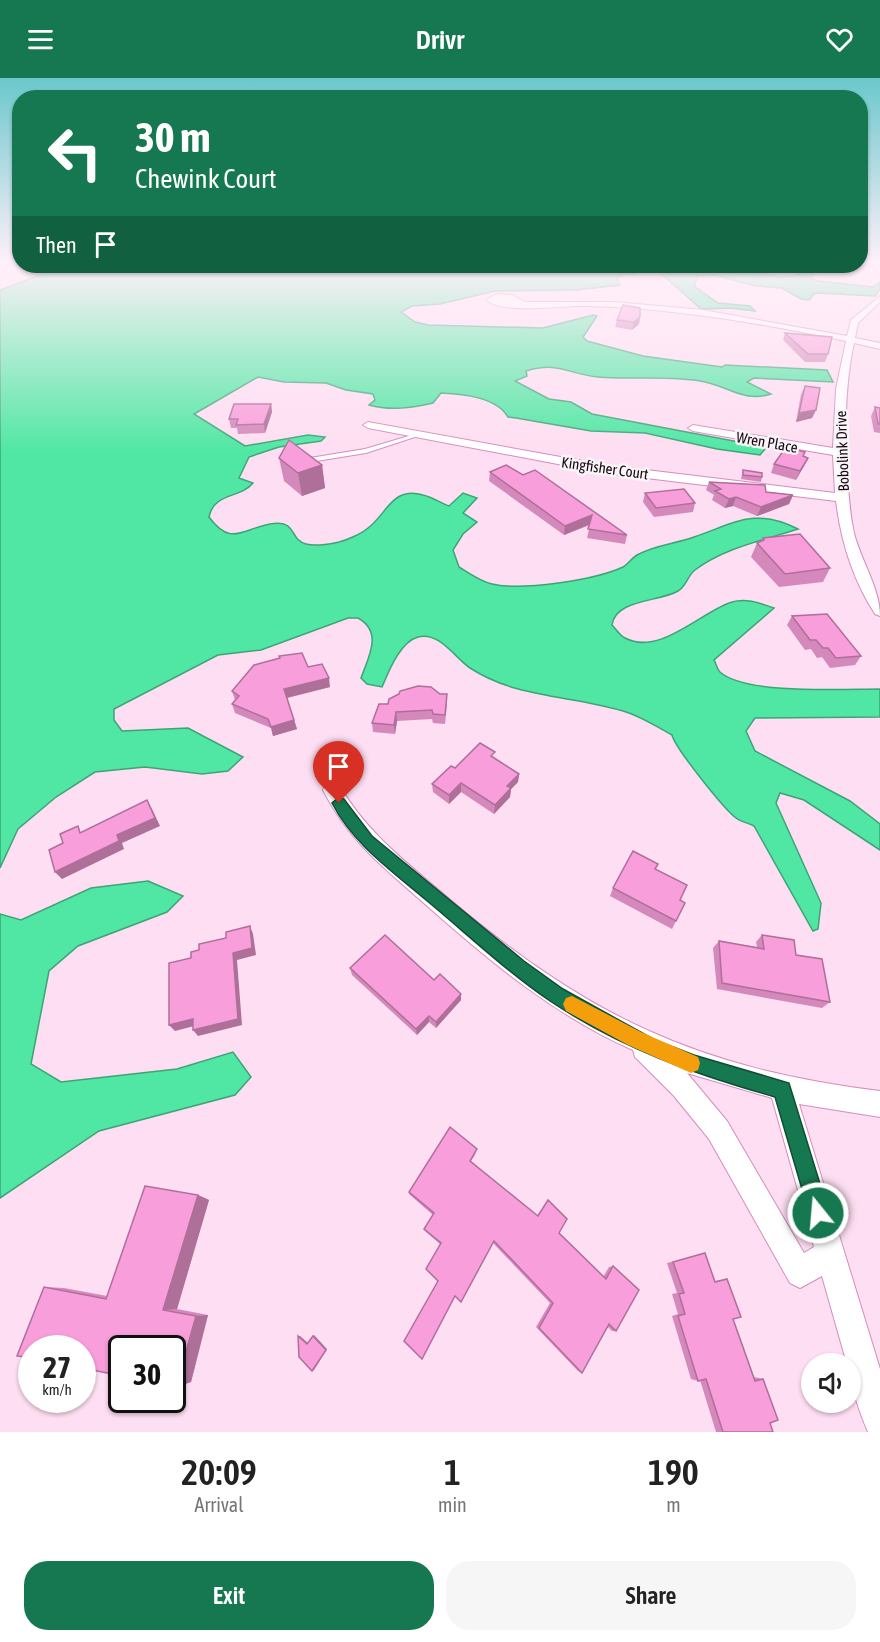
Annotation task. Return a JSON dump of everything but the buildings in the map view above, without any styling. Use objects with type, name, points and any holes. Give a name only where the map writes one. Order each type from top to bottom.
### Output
[{"type":"street","points":[[783,326],[880,346]]},
{"type":"street","name":"Bobolink Drive","points":[[855,326],[855,330],[848,339],[841,387],[843,498],[848,531],[862,582],[880,611]]},
{"type":"street","name":"Kingfisher Court","points":[[368,425],[605,469],[843,498]]},
{"type":"street","name":"Wren Place","points":[[693,428],[841,453]]},
{"type":"street","points":[[332,790],[347,816],[367,841],[518,967],[557,996],[634,1039],[694,1065],[782,1090],[826,1099],[880,1104]]},
{"type":"street","points":[[634,1039],[662,1065],[717,1129],[779,1241],[800,1273],[831,1254]]},
{"type":"street","points":[[782,1090],[880,1422]]},
{"type":"lane","points":[[310,460],[366,451],[420,434]]},
{"type":"shaded area","points":[[0,326],[543,328],[590,326],[583,337],[587,341],[643,356],[722,367],[725,365],[827,370],[833,382],[754,378],[747,382],[771,394],[761,396],[743,395],[710,383],[687,379],[598,377],[547,367],[526,371],[527,376],[515,381],[549,399],[571,402],[592,414],[760,446],[765,449],[760,455],[717,449],[645,433],[591,431],[508,417],[496,405],[469,396],[441,393],[433,403],[385,408],[369,405],[375,400],[373,394],[346,390],[326,383],[284,382],[258,377],[194,414],[245,446],[308,435],[325,437],[321,441],[279,447],[249,457],[239,478],[253,483],[241,492],[216,503],[209,517],[224,531],[237,534],[260,526],[279,523],[289,527],[301,542],[310,545],[327,544],[358,535],[375,522],[391,503],[404,494],[423,495],[449,506],[463,493],[477,498],[463,513],[477,522],[463,534],[453,550],[459,567],[492,584],[539,585],[577,580],[611,572],[650,549],[745,520],[769,519],[798,529],[745,545],[706,562],[695,570],[678,591],[639,602],[621,610],[612,625],[625,638],[638,642],[651,642],[665,638],[729,603],[746,601],[758,603],[774,608],[714,660],[720,672],[733,679],[772,687],[821,690],[880,689],[880,717],[755,718],[746,731],[755,751],[850,801],[880,824],[880,850],[804,800],[780,793],[776,803],[821,903],[818,929],[813,931],[754,826],[740,821],[721,803],[690,765],[672,735],[642,718],[623,711],[507,686],[470,668],[446,646],[426,636],[418,637],[406,645],[396,658],[382,687],[367,684],[361,678],[370,653],[372,637],[366,624],[358,618],[348,618],[261,650],[218,655],[114,709],[114,720],[122,731],[188,728],[243,757],[228,771],[202,774],[145,767],[95,772],[56,797],[18,829],[0,868]]},
{"type":"shaded area","points":[[148,881],[183,896],[167,912],[78,946],[49,971],[31,1064],[61,1082],[177,1069],[233,1052],[251,1077],[235,1095],[99,1131],[0,1198],[0,914],[21,920],[91,888]]},
{"type":"slow traffic","points":[[572,1004],[634,1039],[691,1063]]},
{"type":"route","points":[[339,803],[367,841],[518,967],[557,996],[606,1025],[694,1065],[782,1090],[818,1213]]}]
